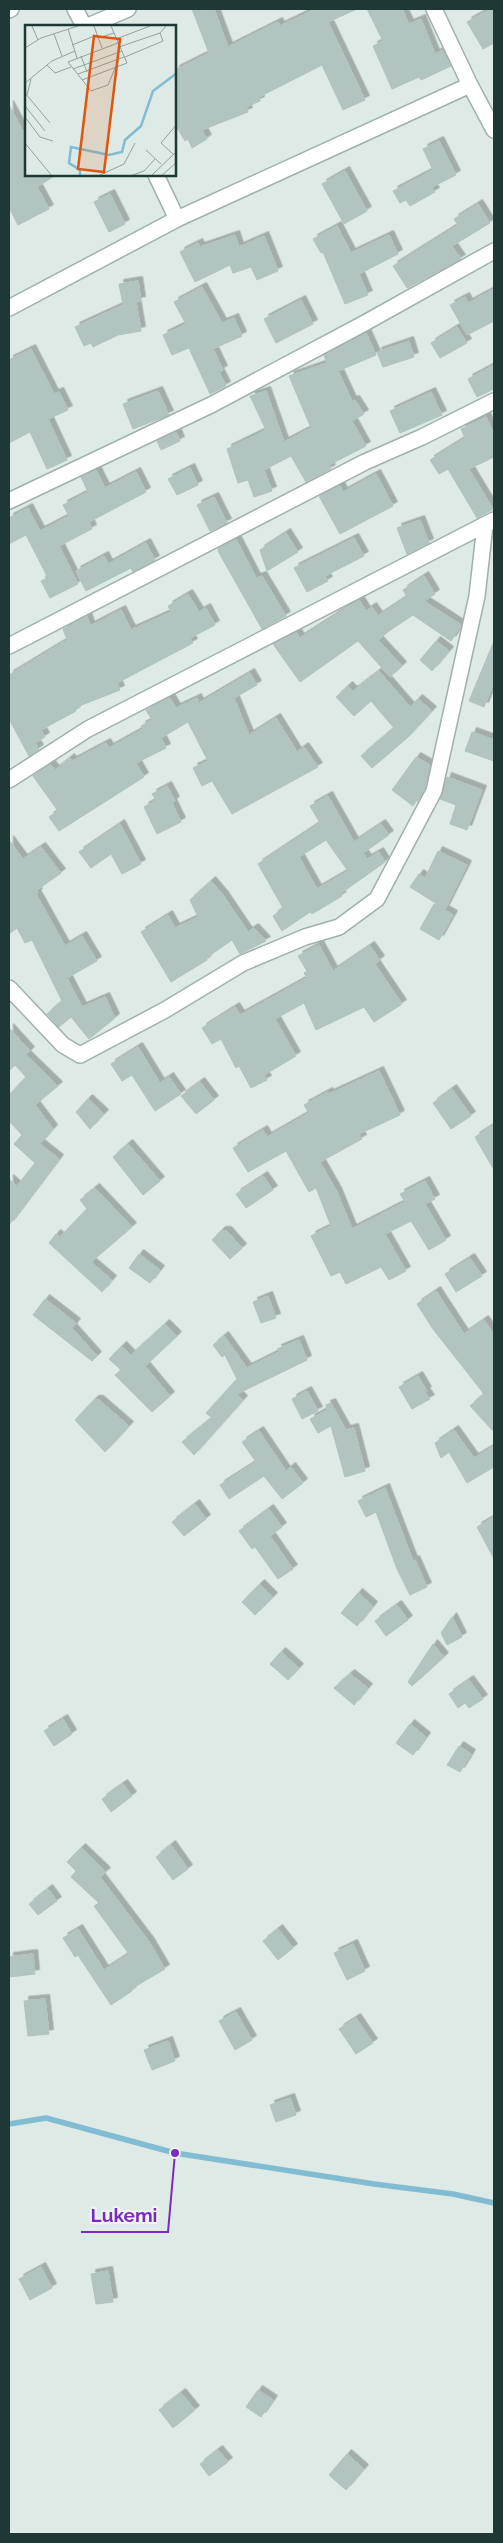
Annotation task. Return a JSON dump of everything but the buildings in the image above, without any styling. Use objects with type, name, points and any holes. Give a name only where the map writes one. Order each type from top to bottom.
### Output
[{"type":"street","points":[[75,9],[83,25]]},
{"type":"street","points":[[90,25],[128,9]]},
{"type":"street","points":[[434,9],[470,85],[494,130]]},
{"type":"street","points":[[9,308],[177,219],[470,85]]},
{"type":"street","points":[[156,176],[177,219]]},
{"type":"street","points":[[9,501],[211,405],[363,324],[494,251]]},
{"type":"street","points":[[9,646],[365,462],[422,437],[494,400]]},
{"type":"street","points":[[9,780],[88,729],[369,583],[490,523]]},
{"type":"street","points":[[9,988],[63,1045],[80,1055],[165,1010],[243,963],[305,937],[339,927],[377,899],[434,791],[477,596],[490,523]]},
{"type":"waterway","points":[[9,2124],[46,2118],[175,2153],[374,2184],[453,2194],[494,2203]]},
{"type":"place","name":"Lukemi","points":[[175,2153]]}]
